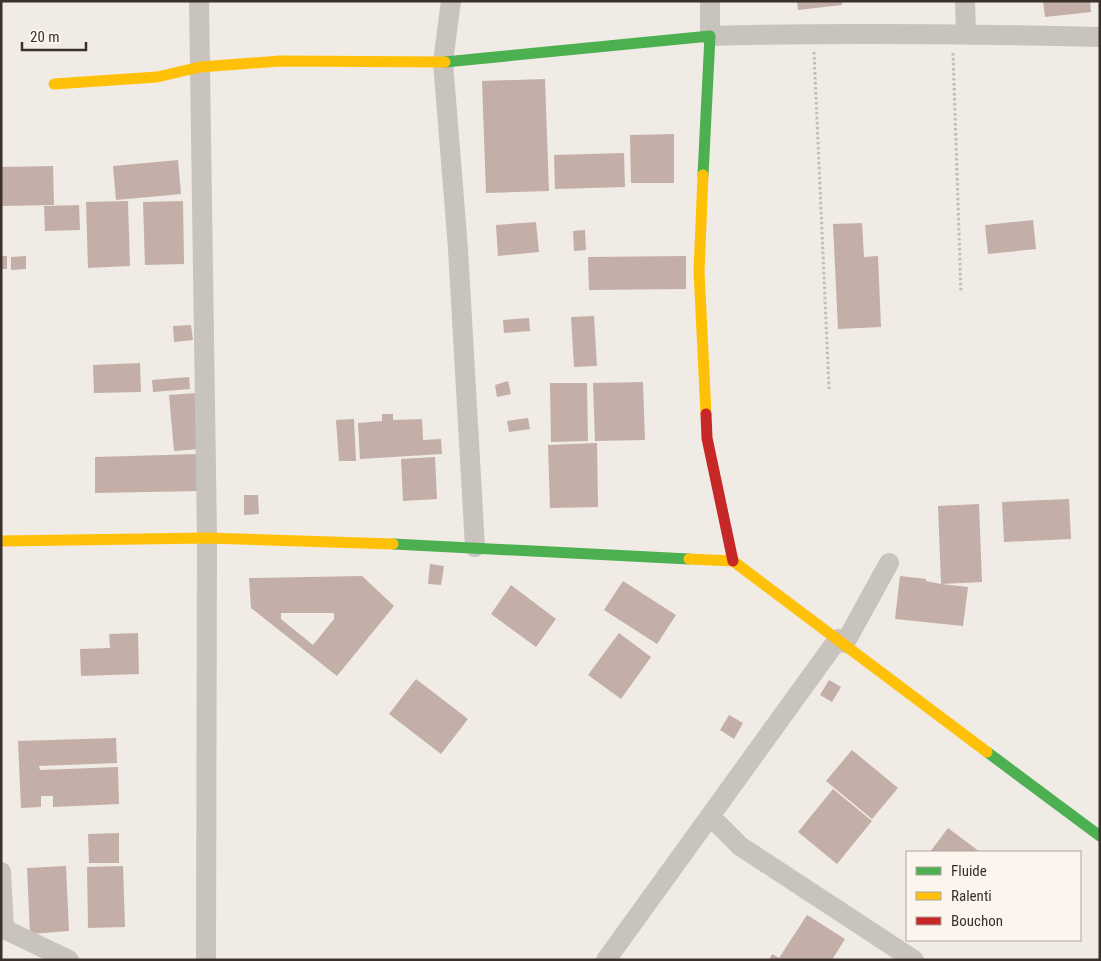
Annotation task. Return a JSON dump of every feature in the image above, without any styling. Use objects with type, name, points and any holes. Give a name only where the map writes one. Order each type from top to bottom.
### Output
[{"type":"street","points":[[199,1],[207,538],[206,960]]},
{"type":"street","points":[[451,1],[442,62],[458,249],[475,547]]},
{"type":"street","points":[[710,1],[699,272],[707,438],[733,561]]},
{"type":"street","points":[[959,34],[965,1]]},
{"type":"street","points":[[54,84],[157,77],[200,66],[280,61],[442,62],[710,36],[813,33],[1100,37]]},
{"type":"street","points":[[1,541],[207,538],[475,547],[733,561],[1100,836]]},
{"type":"street","points":[[838,639],[845,643],[889,563]]},
{"type":"street","points":[[606,960],[838,639]]},
{"type":"street","points":[[710,816],[740,846],[914,960]]},
{"type":"street","points":[[1,872],[4,929],[69,960]]},
{"type":"path","points":[[813,33],[829,389]]},
{"type":"path","points":[[959,34],[960,292]]},
{"type":"building","points":[[797,1],[842,1],[842,5],[798,10]]},
{"type":"building","points":[[1043,1],[1090,1],[1091,12],[1045,17]]},
{"type":"building","points":[[545,79],[549,191],[486,193],[482,81]]},
{"type":"building","points":[[674,134],[674,183],[631,183],[630,135]]},
{"type":"building","points":[[624,153],[625,187],[555,189],[554,155]]},
{"type":"building","points":[[178,160],[181,194],[116,200],[113,166]]},
{"type":"building","points":[[53,166],[54,205],[1,206],[1,167]]},
{"type":"building","points":[[128,201],[130,266],[88,268],[86,202]]},
{"type":"building","points":[[183,201],[184,264],[145,265],[143,202]]},
{"type":"building","points":[[79,205],[80,230],[45,231],[44,206]]},
{"type":"building","points":[[1033,220],[1036,249],[988,254],[985,225]]},
{"type":"building","points":[[536,222],[539,252],[498,256],[496,225]]},
{"type":"building","points":[[862,223],[864,257],[878,256],[881,327],[838,329],[833,224]]},
{"type":"building","points":[[585,230],[586,250],[574,251],[573,231]]},
{"type":"building","points":[[1,256],[7,256],[7,269],[1,269]]},
{"type":"building","points":[[26,256],[26,269],[11,270],[11,257]]},
{"type":"building","points":[[686,256],[686,289],[589,290],[588,257]]},
{"type":"building","points":[[594,316],[597,366],[574,367],[571,317]]},
{"type":"building","points":[[529,318],[530,331],[504,333],[503,320]]},
{"type":"building","points":[[191,325],[193,340],[174,342],[173,326]]},
{"type":"building","points":[[140,363],[141,392],[94,393],[93,365]]},
{"type":"building","points":[[189,377],[190,389],[153,392],[152,380]]},
{"type":"building","points":[[508,381],[511,394],[497,397],[495,385]]},
{"type":"building","points":[[643,382],[645,440],[595,441],[593,383]]},
{"type":"building","points":[[550,383],[587,383],[588,441],[551,442]]},
{"type":"building","points":[[196,393],[200,449],[174,451],[169,395]]},
{"type":"building","points":[[382,414],[393,414],[393,420],[422,419],[423,440],[441,439],[442,454],[360,459],[358,423],[382,421]]},
{"type":"building","points":[[528,418],[530,429],[509,432],[507,421]]},
{"type":"building","points":[[354,419],[356,461],[339,461],[336,420]]},
{"type":"building","points":[[597,443],[598,507],[550,508],[548,445]]},
{"type":"building","points":[[199,454],[199,491],[95,493],[95,457]]},
{"type":"building","points":[[435,457],[437,499],[403,501],[401,459]]},
{"type":"building","points":[[244,495],[258,495],[259,514],[244,515]]},
{"type":"building","points":[[1069,499],[1071,539],[1004,542],[1002,502]]},
{"type":"building","points":[[979,504],[982,582],[941,584],[938,506]]},
{"type":"building","points":[[430,564],[444,566],[441,585],[428,584]]},
{"type":"building","points":[[362,576],[394,606],[337,676],[251,608],[249,578]],"holes":[[[281,613],[334,613],[334,619],[313,645],[281,619]]]},
{"type":"building","points":[[900,576],[926,579],[926,581],[968,587],[963,626],[895,619]]},
{"type":"building","points":[[623,581],[676,615],[657,644],[604,610]]},
{"type":"building","points":[[511,585],[556,619],[536,647],[491,614]]},
{"type":"building","points":[[138,633],[139,674],[81,676],[80,649],[110,648],[109,634]]},
{"type":"building","points":[[619,633],[651,657],[621,699],[588,675]]},
{"type":"building","points":[[416,679],[468,719],[441,754],[389,714]]},
{"type":"building","points":[[829,680],[841,687],[832,702],[820,695]]},
{"type":"building","points":[[729,715],[743,723],[734,739],[720,730]]},
{"type":"building","points":[[116,738],[117,763],[39,766],[40,770],[118,767],[119,804],[53,807],[53,796],[41,796],[41,807],[21,808],[18,741]]},
{"type":"building","points":[[852,750],[898,788],[872,819],[826,781]]},
{"type":"building","points":[[833,789],[872,821],[837,864],[798,832]]},
{"type":"building","points":[[948,828],[979,851],[931,851]]},
{"type":"building","points":[[119,833],[119,863],[89,863],[88,834]]},
{"type":"building","points":[[66,866],[69,931],[30,934],[27,868]]},
{"type":"building","points":[[123,866],[125,927],[88,928],[87,867]]},
{"type":"building","points":[[807,915],[845,939],[832,960],[769,960],[772,954],[779,958]]},
{"type":"traffic: fast","points":[[445,62],[710,36],[703,175]]},
{"type":"traffic: fast","points":[[393,544],[689,559]]},
{"type":"traffic: fast","points":[[987,752],[1100,836]]},
{"type":"traffic: slow","points":[[54,84],[157,77],[200,67],[280,61],[445,62]]},
{"type":"traffic: slow","points":[[703,175],[699,271],[706,414]]},
{"type":"traffic: slow","points":[[1,541],[207,538],[393,544]]},
{"type":"traffic: slow","points":[[689,559],[733,561],[987,752]]},
{"type":"traffic: jam","points":[[706,414],[707,438],[733,561]]}]
